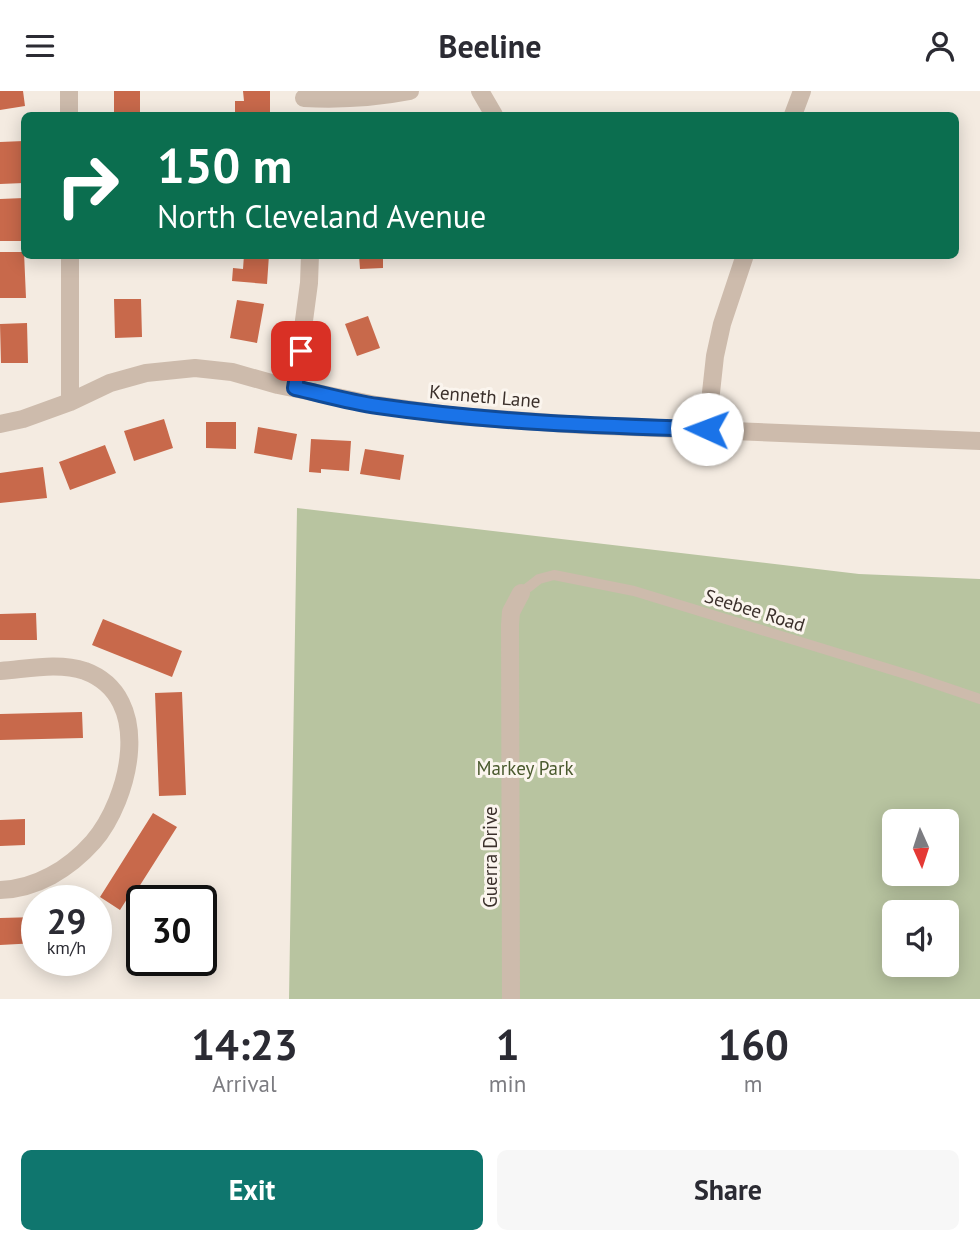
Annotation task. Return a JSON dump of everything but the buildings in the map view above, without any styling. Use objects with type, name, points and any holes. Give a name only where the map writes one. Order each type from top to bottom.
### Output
[{"type":"street","points":[[69,91],[69,112]]},
{"type":"street","points":[[305,102],[382,97],[410,91]]},
{"type":"street","points":[[480,91],[492,112]]},
{"type":"street","points":[[794,112],[802,91]]},
{"type":"street","points":[[70,259],[70,402]]},
{"type":"street","points":[[295,388],[310,259]]},
{"type":"street","points":[[707,429],[715,356],[722,324],[744,259]]},
{"type":"street","name":"Kenneth Lane","points":[[0,424],[23,419],[70,402],[110,383],[146,373],[179,369],[232,372],[376,405],[456,415],[581,425],[980,441]]},
{"type":"street","name":"Guerra Drive","points":[[511,999],[510,625],[511,612],[521,593]]},
{"type":"street","points":[[0,671],[56,666],[88,672],[116,695],[126,711],[130,729],[130,748],[119,795],[108,821],[94,841],[58,872],[32,884],[0,890]]},
{"type":"lane","name":"Seebee Road","points":[[521,593],[539,579],[554,575],[635,591],[980,699]]},
{"type":"green space","name":"Markey Park","points":[[297,508],[859,574],[980,579],[980,999],[289,999]]},
{"type":"route","points":[[301,351],[295,388],[376,405],[456,415],[581,425],[707,429]]}]
